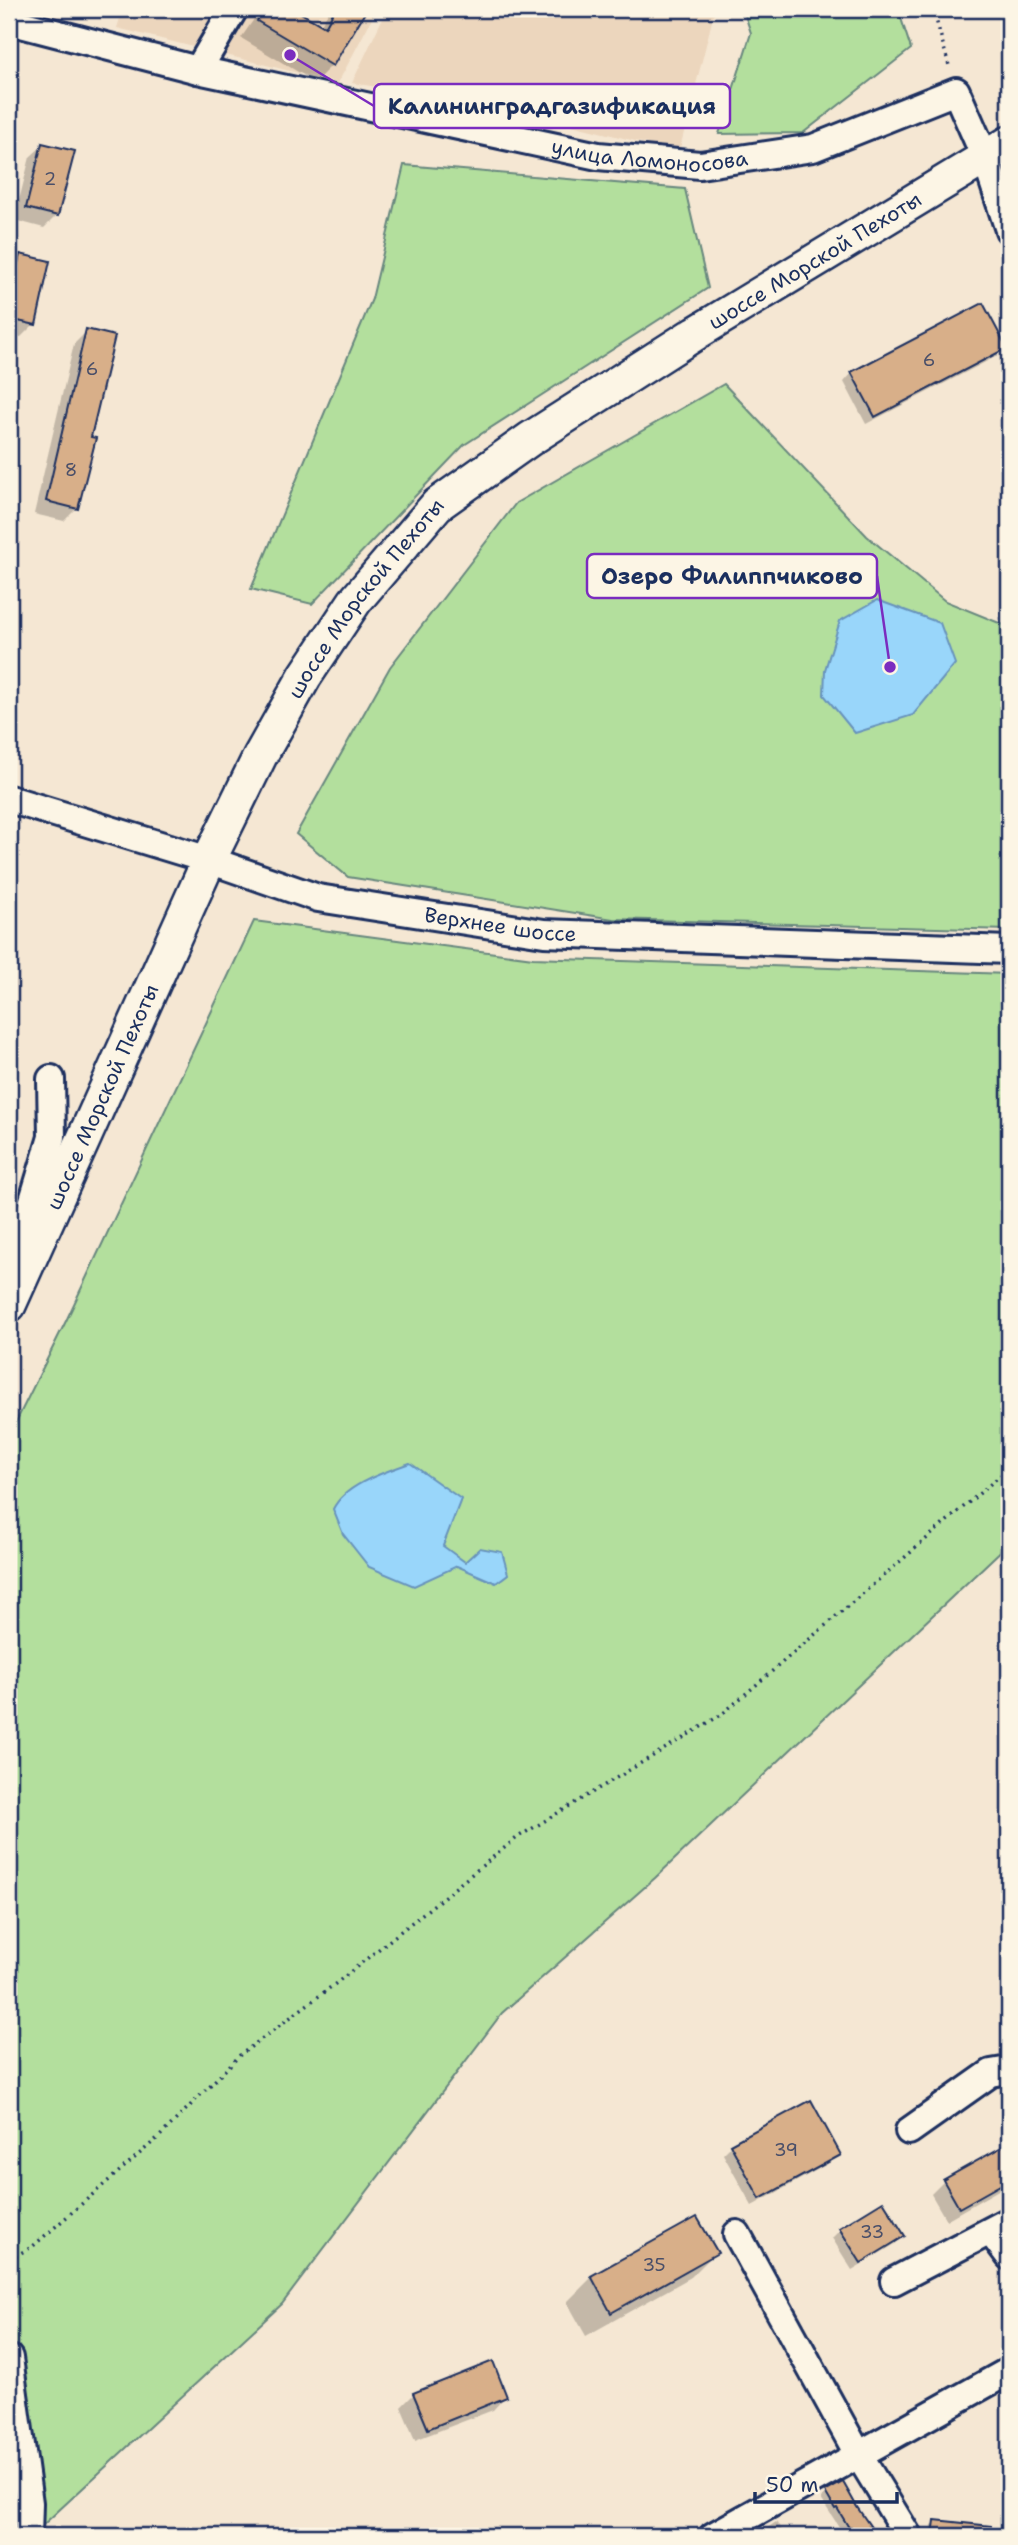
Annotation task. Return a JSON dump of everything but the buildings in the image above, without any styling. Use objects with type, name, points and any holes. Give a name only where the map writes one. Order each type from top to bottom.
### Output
[{"type":"main road","name":"шоссе Морской Пехоты","points":[[9,1305],[209,860],[260,756],[305,676],[355,601],[437,505],[530,439],[685,340],[997,150]]},
{"type":"street","points":[[198,70],[234,9]]},
{"type":"street","name":"улица Ломоносова","points":[[9,21],[198,70],[598,156],[700,165],[813,148],[956,91]]},
{"type":"street","points":[[956,91],[997,150],[1009,230]]},
{"type":"street","name":"Верхнее шоссе","points":[[9,799],[209,860],[318,898],[544,933],[1009,950]]},
{"type":"street","points":[[9,1246],[26,1224],[52,1137],[51,1079]]},
{"type":"street","points":[[909,2131],[991,2073],[1009,2070]]},
{"type":"street","points":[[894,2281],[1000,2226],[1009,2256]]},
{"type":"street","points":[[737,2234],[858,2454],[908,2536]]},
{"type":"street","points":[[9,2358],[29,2503],[28,2536]]},
{"type":"street","points":[[713,2536],[1009,2371]]},
{"type":"path","points":[[933,9],[956,91]]},
{"type":"path","points":[[9,2259],[32,2247],[160,2136],[240,2055],[339,1981],[518,1837],[721,1715],[1009,1468]]},
{"type":"shaded area","points":[[123,9],[377,9],[338,83],[117,28]]},
{"type":"shaded area","points":[[387,9],[715,9],[679,152],[492,105],[352,83]]},
{"type":"green space","points":[[743,9],[898,9],[911,49],[803,133],[719,134],[751,33]]},
{"type":"green space","points":[[404,165],[685,189],[708,288],[464,445],[312,604],[251,589],[372,299]]},
{"type":"green space","points":[[724,384],[867,536],[945,601],[1009,627],[1009,930],[613,919],[348,877],[296,834],[390,667],[516,503]]},
{"type":"green space","points":[[254,921],[533,958],[1009,974],[1009,1543],[655,1878],[502,2013],[282,2304],[31,2536],[9,2536],[9,1436]]},
{"type":"water","points":[[877,600],[940,623],[955,664],[913,715],[855,733],[824,695],[825,670],[840,621]]},
{"type":"water","points":[[410,1463],[461,1499],[443,1546],[465,1562],[480,1548],[502,1552],[508,1574],[496,1583],[457,1566],[414,1586],[369,1567],[343,1534],[333,1509],[339,1500],[356,1486]]},
{"type":"place","name":"Калининградгазификация","points":[[290,55]]},
{"type":"place","name":"Озеро Филиппчиково","points":[[890,667]]}]
